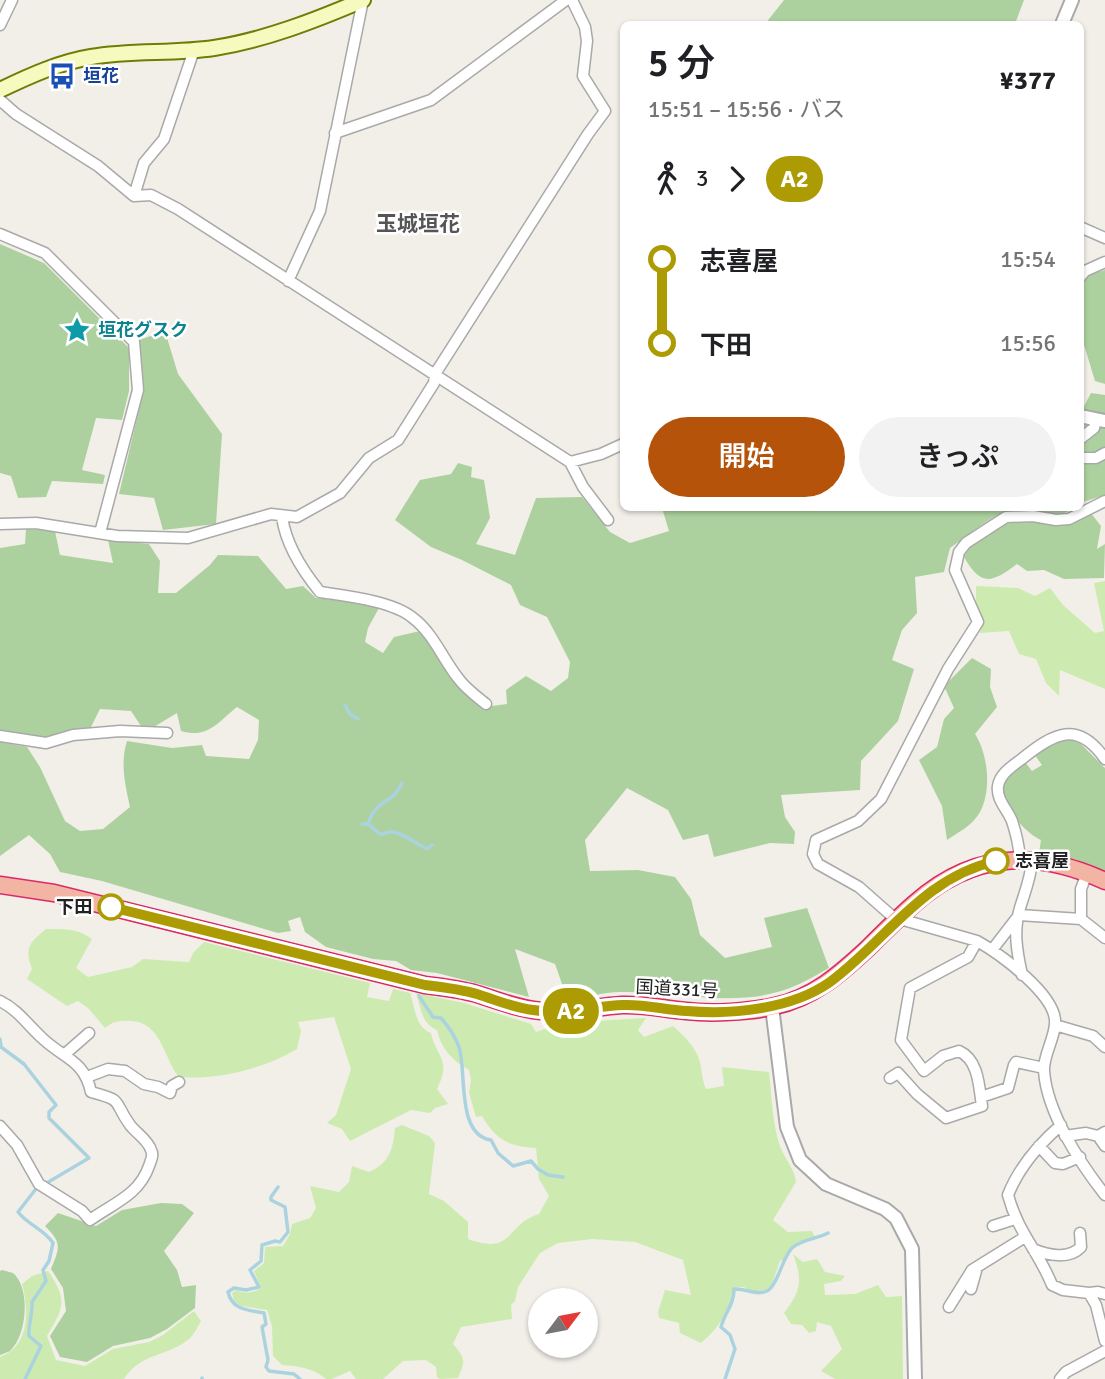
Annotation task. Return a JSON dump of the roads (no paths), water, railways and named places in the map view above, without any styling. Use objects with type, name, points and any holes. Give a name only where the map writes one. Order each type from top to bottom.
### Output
[{"type":"highway","name":"国道331号","points":[[0,885],[54,893],[425,985],[464,991],[532,1010],[554,1012],[642,1005],[688,1012],[772,1007],[792,1002],[830,982],[915,903],[965,871],[1002,860],[1026,859],[1057,864],[1105,881]]},
{"type":"main road","points":[[0,90],[51,68],[91,57],[194,50],[231,44],[295,26],[363,0]]},
{"type":"street","points":[[0,26],[12,0]]},
{"type":"street","points":[[288,281],[320,211],[363,0]]},
{"type":"street","points":[[335,133],[431,100],[566,0]]},
{"type":"street","points":[[0,524],[36,523],[130,537],[188,538],[271,514],[298,517],[340,493],[369,458],[398,440],[434,383],[435,374],[605,111],[583,76],[586,34],[572,0]]},
{"type":"street","points":[[1063,21],[1072,0]]},
{"type":"street","points":[[134,196],[144,163],[164,139],[194,50]]},
{"type":"street","points":[[0,100],[16,114],[98,166],[134,196],[151,195],[178,209],[570,462],[583,486],[608,520]]},
{"type":"street","points":[[1084,229],[1105,238]]},
{"type":"street","points":[[0,234],[46,253],[134,342],[138,390],[100,533]]},
{"type":"street","points":[[1084,272],[1105,262]]},
{"type":"street","points":[[1084,436],[1101,420]]},
{"type":"street","points":[[570,462],[601,454],[620,445]]},
{"type":"street","points":[[1084,458],[1096,458],[1105,453]]},
{"type":"street","points":[[1105,501],[1069,519],[1006,517],[966,543],[959,552],[955,570],[978,622],[948,669],[881,799],[858,821],[816,840],[813,854],[813,858],[826,870],[859,887],[893,918],[977,941],[992,950],[1050,1002],[1056,1018],[1053,1043],[1044,1068],[1048,1093],[1065,1136],[1105,1195]]},
{"type":"street","points":[[282,517],[285,536],[307,577],[320,592],[352,596],[412,616],[424,629],[459,681],[486,704]]},
{"type":"street","points":[[0,736],[46,743],[89,733],[167,733]]},
{"type":"street","points":[[1022,975],[1015,940],[1031,873],[1011,820],[999,798],[997,788],[1000,779],[1006,771],[1045,740],[1063,734],[1086,738],[1105,759]]},
{"type":"street","points":[[1081,919],[1081,889],[1087,873]]},
{"type":"street","points":[[1019,915],[1081,919],[1105,938]]},
{"type":"street","points":[[992,950],[1019,915]]},
{"type":"street","points":[[890,1078],[898,1073],[917,1094],[946,1118],[982,1106],[976,1070],[967,1054],[959,1051],[943,1056],[924,1070],[901,1040],[910,988],[968,957],[977,941]]},
{"type":"street","points":[[0,1001],[16,1010],[42,1039],[65,1054],[87,1077],[91,1092],[111,1097],[119,1103],[129,1124],[151,1147],[153,1154],[145,1179],[130,1196],[90,1220],[82,1211],[39,1184],[22,1152],[0,1126]]},
{"type":"street","points":[[772,1007],[787,1127],[800,1160],[826,1184],[885,1209],[896,1218],[912,1249],[915,1379]]},
{"type":"street","points":[[1055,1025],[1093,1036],[1105,1047]]},
{"type":"street","points":[[65,1054],[89,1033]]},
{"type":"street","points":[[981,1097],[1008,1088],[1016,1062],[1044,1068]]},
{"type":"street","points":[[87,1077],[108,1069],[125,1070],[144,1084],[170,1093],[172,1086],[179,1082]]},
{"type":"street","points":[[1060,1125],[1016,1175],[1008,1195],[1015,1219],[1052,1286],[1063,1290],[1105,1294]]},
{"type":"street","points":[[1065,1136],[1102,1134],[1105,1146]]},
{"type":"street","points":[[1039,1146],[1046,1157],[1055,1163],[1063,1164],[1080,1157]]},
{"type":"street","points":[[993,1226],[1015,1219]]},
{"type":"street","points":[[1032,1249],[1050,1256],[1077,1252],[1081,1247],[1080,1233]]},
{"type":"street","points":[[949,1307],[972,1270],[1025,1237]]},
{"type":"street","points":[[971,1289],[977,1267]]},
{"type":"street","points":[[1089,1293],[1096,1305],[1105,1341]]},
{"type":"street","points":[[1060,1379],[1066,1372],[1105,1351]]},
{"type":"waterway","points":[[345,705],[350,714],[358,719]]},
{"type":"waterway","points":[[362,824],[368,824],[376,809],[394,795],[402,783]]},
{"type":"waterway","points":[[368,824],[380,834],[399,834],[427,849],[432,845]]},
{"type":"waterway","points":[[419,996],[433,1017],[444,1021],[459,1047],[465,1101],[472,1127],[480,1136],[491,1140],[498,1153],[513,1166],[531,1161],[548,1175],[563,1177]]},
{"type":"waterway","points":[[0,1039],[1,1047],[24,1064],[56,1105],[49,1112],[49,1118],[89,1158],[45,1184]]},
{"type":"waterway","points":[[25,1379],[41,1346],[29,1336],[29,1327],[32,1302],[46,1281],[43,1270],[49,1261],[53,1243],[18,1212],[39,1185]]},
{"type":"waterway","points":[[278,1187],[271,1200],[285,1207],[288,1232],[280,1242],[262,1245],[261,1261],[250,1270],[259,1287],[246,1290],[234,1288],[228,1292],[237,1306],[264,1313],[266,1324],[262,1327],[268,1360],[266,1367],[269,1371],[294,1374],[300,1379]]},
{"type":"waterway","points":[[725,1379],[735,1349],[730,1335],[721,1327],[733,1300],[734,1289],[759,1293],[767,1291],[792,1248],[828,1233]]},
{"type":"place","name":"垣花","points":[[62,76]]},
{"type":"place","name":"垣花グスク","points":[[77,330]]},
{"type":"place","name":"志喜屋","points":[[996,861]]},
{"type":"place","name":"下田","points":[[111,907]]},
{"type":"district","name":"玉城垣花","points":[[418,224]]}]
